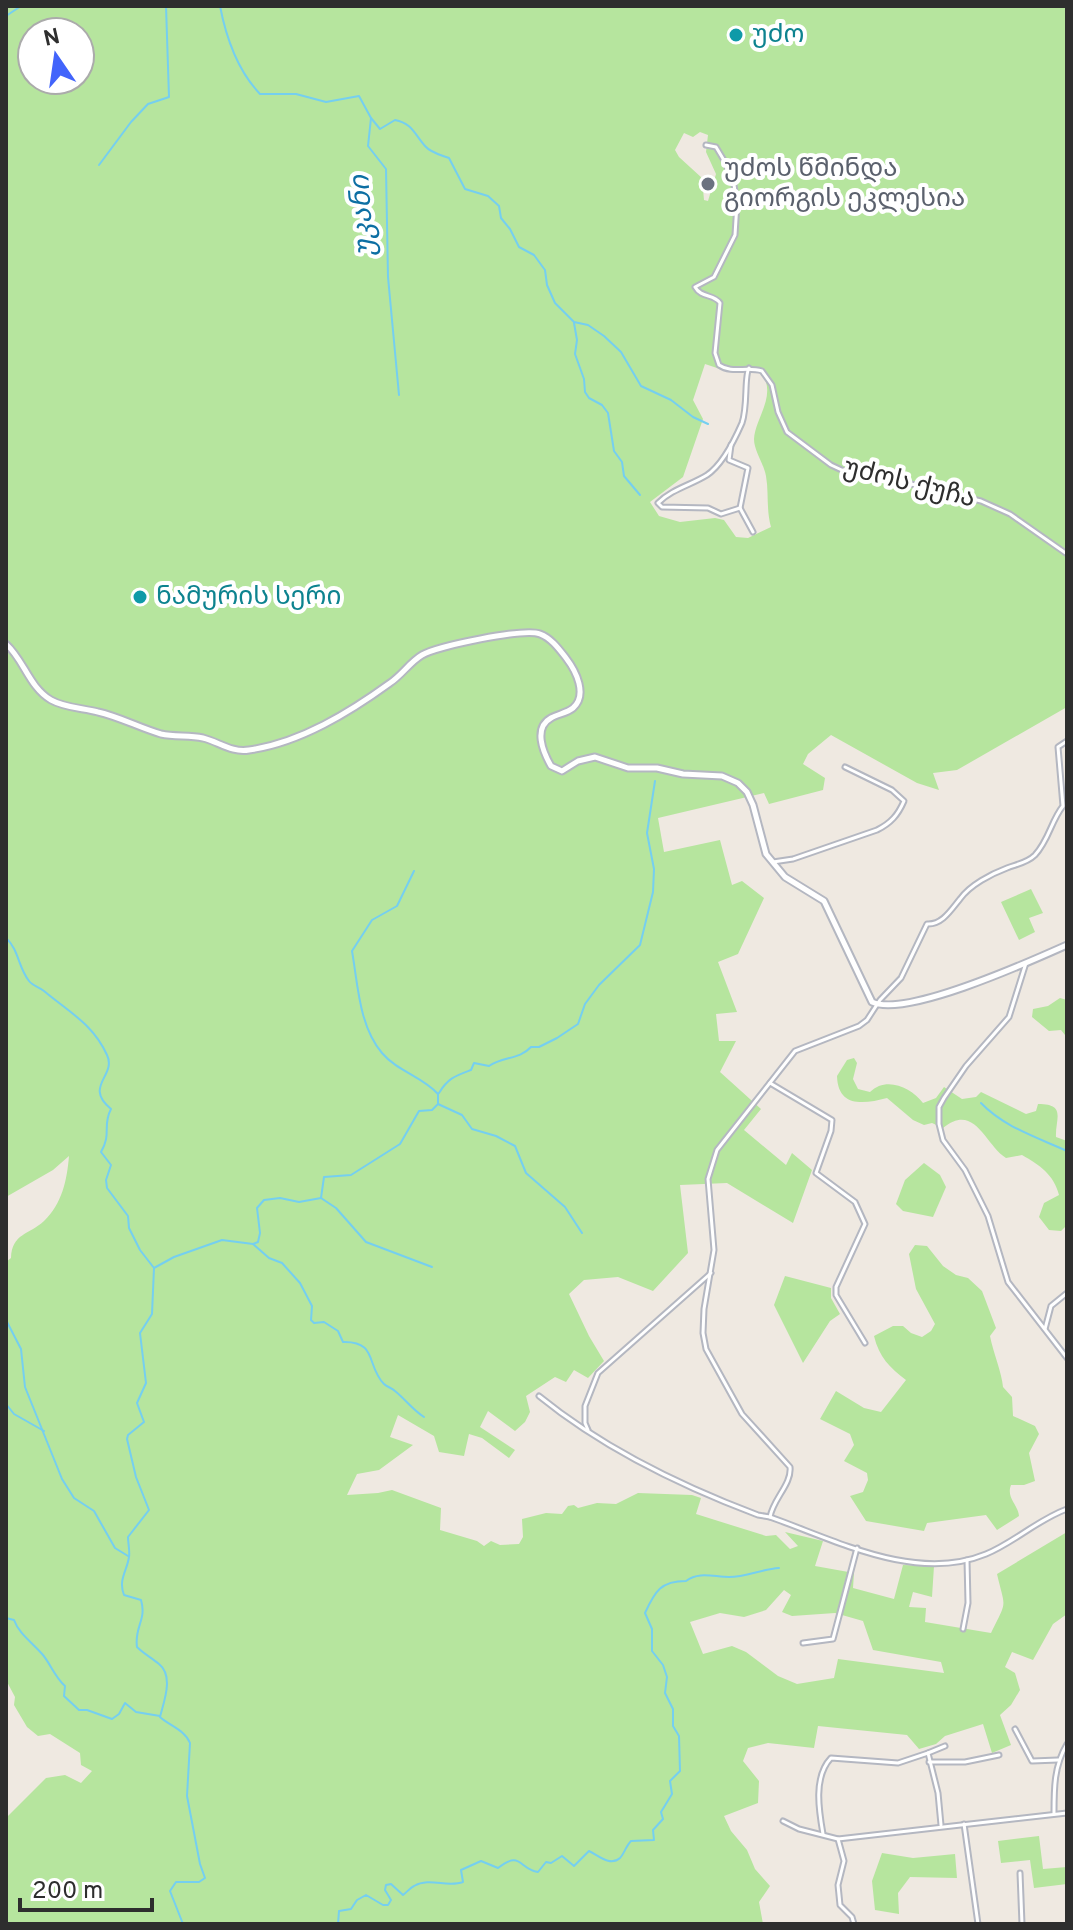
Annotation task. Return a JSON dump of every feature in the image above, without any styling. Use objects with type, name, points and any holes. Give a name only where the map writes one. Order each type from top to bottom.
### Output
[{"type":"main road","points":[[6,644],[38,689],[57,702],[103,713],[158,733],[200,738],[249,751],[316,728],[392,682],[428,652],[504,635],[536,633],[547,638],[567,659],[578,678],[580,690],[579,700],[573,708],[554,716],[541,728],[545,753],[554,769],[562,771],[585,758],[595,757],[628,768],[657,768],[683,774],[728,777],[743,787],[750,798],[763,848],[771,862],[785,877],[824,901],[864,988],[877,1005],[902,1003],[968,987],[1067,945]]},
{"type":"street","name":"უძოს ქუჩა","points":[[707,145],[719,152],[734,185],[737,203],[736,231],[714,277],[695,287],[702,295],[717,299],[720,303],[715,353],[719,365],[726,370],[749,368],[762,371],[768,377],[787,432],[831,465],[846,472],[870,474],[981,501],[1010,514],[1067,554]]},
{"type":"street","points":[[740,508],[721,514],[708,508],[662,507],[658,503],[684,484],[708,474],[732,443],[744,418],[748,397],[745,375],[749,368]]},
{"type":"street","points":[[732,443],[729,460],[748,468],[740,508],[753,532]]},
{"type":"street","points":[[770,1517],[775,1499],[791,1476],[790,1467],[742,1414],[706,1349],[704,1309],[714,1250],[709,1211],[711,1165],[732,1129],[799,1048],[859,1026],[867,1020],[901,978],[927,924],[942,920],[982,880],[1029,860],[1046,842],[1056,814],[1063,806],[1058,747],[1067,741]]},
{"type":"street","points":[[771,862],[793,859],[877,830],[899,813],[904,801],[892,790],[845,767]]},
{"type":"street","points":[[1026,963],[1009,1017],[966,1066],[944,1098],[939,1107],[939,1124],[943,1140],[965,1170],[988,1216],[1001,1252],[1006,1278],[1067,1358]]},
{"type":"street","points":[[770,1083],[832,1120],[816,1173],[855,1202],[862,1213],[865,1224],[836,1287],[836,1295],[865,1343]]},
{"type":"street","points":[[589,1431],[585,1423],[585,1406],[598,1373],[711,1273]]},
{"type":"street","points":[[1045,1329],[1051,1306],[1067,1293]]},
{"type":"street","points":[[539,1396],[589,1431],[667,1477],[751,1512],[857,1548],[904,1560],[926,1563],[967,1560],[984,1555],[1047,1517],[1067,1509]]},
{"type":"street","points":[[803,1643],[833,1639],[857,1548]]},
{"type":"street","points":[[963,1629],[968,1603],[967,1560]]},
{"type":"street","points":[[1015,1729],[1032,1761],[1058,1760]]},
{"type":"street","points":[[1054,1813],[1058,1760],[1067,1744]]},
{"type":"street","points":[[823,1834],[819,1802],[822,1777],[831,1758],[898,1763],[945,1746]]},
{"type":"street","points":[[928,1753],[938,1793],[941,1827]]},
{"type":"street","points":[[929,1762],[965,1762],[999,1755]]},
{"type":"street","points":[[783,1821],[799,1829],[838,1839],[1067,1813]]},
{"type":"street","points":[[964,1824],[978,1924]]},
{"type":"street","points":[[838,1839],[844,1861],[838,1885],[840,1905],[852,1917],[854,1924]]},
{"type":"street","points":[[1020,1873],[1022,1924]]},
{"type":"green space","points":[[6,6],[1067,6],[1067,707],[957,770],[933,773],[939,790],[917,783],[831,735],[808,754],[803,764],[825,778],[823,790],[769,804],[764,793],[658,818],[664,852],[720,840],[732,885],[742,881],[764,898],[738,954],[718,962],[737,1012],[716,1014],[719,1041],[736,1041],[720,1072],[761,1109],[744,1130],[786,1165],[792,1153],[812,1170],[793,1223],[727,1183],[680,1185],[688,1253],[653,1291],[618,1277],[584,1280],[569,1294],[604,1361],[588,1378],[574,1370],[566,1382],[555,1377],[526,1396],[530,1412],[515,1431],[488,1411],[480,1427],[515,1450],[509,1458],[482,1438],[469,1434],[464,1456],[439,1452],[434,1436],[398,1415],[390,1437],[413,1445],[379,1470],[357,1474],[347,1495],[392,1490],[441,1508],[440,1530],[484,1546],[491,1541],[500,1545],[519,1544],[523,1537],[522,1519],[546,1513],[562,1514],[568,1506],[578,1508],[597,1503],[616,1504],[638,1493],[692,1495],[701,1498],[696,1514],[766,1536],[776,1535],[790,1549],[798,1546],[785,1532],[823,1541],[815,1566],[854,1573],[853,1588],[894,1599],[903,1565],[934,1566],[932,1597],[913,1592],[909,1607],[926,1608],[925,1622],[991,1633],[1003,1604],[997,1574],[1067,1532],[1067,1614],[1053,1624],[1033,1660],[1012,1652],[1005,1667],[1015,1673],[1020,1690],[1000,1715],[1011,1745],[992,1753],[983,1724],[945,1736],[936,1744],[919,1749],[907,1735],[818,1726],[814,1748],[768,1743],[748,1748],[743,1761],[759,1781],[758,1803],[724,1816],[731,1831],[747,1850],[755,1869],[770,1886],[759,1902],[763,1924],[6,1924],[6,1818],[46,1778],[65,1775],[81,1783],[92,1771],[81,1765],[80,1753],[50,1734],[38,1736],[27,1727],[14,1705],[15,1697],[6,1680],[6,1262],[11,1258],[18,1239],[44,1221],[55,1207],[65,1183],[69,1156],[53,1170],[6,1197]],"holes":[[[700,132],[708,135],[706,152],[716,174],[708,201],[704,200],[702,178],[675,150],[684,133],[693,137]],[[705,364],[729,372],[761,372],[766,381],[767,398],[754,439],[766,476],[771,527],[748,538],[736,537],[724,520],[715,518],[680,522],[659,516],[650,502],[683,477],[703,419],[693,400]],[[784,1590],[791,1595],[782,1612],[792,1616],[835,1613],[863,1621],[873,1650],[941,1662],[944,1673],[838,1659],[834,1678],[797,1684],[778,1676],[746,1652],[732,1646],[703,1654],[690,1622],[720,1613],[744,1617],[766,1610]]]},
{"type":"green space","points":[[1031,889],[1043,913],[1029,918],[1035,932],[1019,940],[1001,902]]},
{"type":"green space","points":[[1060,998],[1067,1000],[1065,1035],[1061,1030],[1049,1031],[1032,1017],[1033,1009],[1048,1006]]},
{"type":"green space","points":[[854,1058],[857,1063],[853,1079],[858,1089],[870,1092],[876,1087],[891,1084],[912,1092],[923,1103],[936,1098],[944,1087],[962,1099],[976,1097],[981,1092],[1026,1114],[1036,1111],[1038,1104],[1053,1107],[1058,1114],[1056,1137],[1067,1141],[1067,1225],[1061,1231],[1049,1230],[1039,1217],[1044,1203],[1059,1195],[1045,1171],[1022,1155],[1006,1158],[971,1123],[954,1121],[943,1128],[932,1123],[924,1125],[913,1120],[887,1098],[870,1102],[847,1099],[838,1086],[837,1076],[847,1060]]},
{"type":"green space","points":[[924,1163],[940,1175],[946,1187],[933,1217],[903,1211],[896,1204],[905,1180]]},
{"type":"green space","points":[[915,1245],[927,1246],[943,1266],[956,1275],[968,1278],[982,1291],[996,1328],[990,1336],[1003,1387],[1012,1397],[1013,1416],[1035,1426],[1039,1434],[1029,1453],[1035,1481],[1011,1485],[1010,1494],[1019,1516],[997,1530],[986,1515],[927,1523],[924,1531],[866,1521],[850,1496],[863,1492],[868,1480],[867,1473],[844,1461],[854,1445],[850,1434],[820,1419],[836,1391],[864,1408],[881,1412],[906,1380],[886,1361],[874,1336],[893,1326],[903,1326],[922,1337],[935,1324],[916,1289],[909,1254]]},
{"type":"green space","points":[[785,1276],[831,1288],[831,1298],[840,1314],[830,1321],[803,1363],[774,1305]]},
{"type":"green space","points":[[1039,1836],[1043,1869],[1067,1867],[1067,1884],[1034,1888],[1030,1860],[1001,1863],[998,1841]]},
{"type":"green space","points":[[882,1853],[913,1858],[955,1854],[957,1878],[910,1877],[898,1893],[899,1914],[875,1910],[872,1881]]},
{"type":"waterway","points":[[6,16],[21,6]]},
{"type":"waterway","points":[[99,165],[148,104],[169,97],[166,6]]},
{"type":"waterway","name":"უკანი","points":[[220,6],[234,53],[245,75],[260,94],[296,94],[326,102],[359,96],[371,118],[368,146],[386,169],[388,277],[399,395]]},
{"type":"waterway","points":[[371,118],[380,129],[395,120],[405,124],[427,148],[449,158],[465,189],[488,196],[499,206],[501,218],[519,247],[534,255],[545,270],[547,285],[555,303],[574,322],[588,325],[621,352],[641,386],[671,400],[708,424]]},
{"type":"waterway","points":[[574,323],[577,340],[575,354],[585,392],[608,413],[614,451],[622,462],[624,476],[640,495]]},
{"type":"waterway","points":[[439,1093],[452,1078],[471,1070],[474,1063],[489,1066],[516,1056],[557,1038],[578,1024],[585,1004],[599,985],[640,945],[653,892],[654,869],[647,833],[655,781]]},
{"type":"waterway","points":[[183,1924],[170,1891],[176,1882],[199,1882],[205,1878],[187,1796],[190,1743],[181,1731],[160,1717],[167,1689],[166,1675],[159,1664],[137,1647],[141,1600],[124,1595],[122,1585],[129,1557],[128,1537],[149,1510],[136,1477],[127,1439],[144,1422],[137,1403],[146,1383],[140,1333],[152,1314],[154,1268],[174,1257],[222,1240],[258,1242],[257,1208],[264,1200],[280,1198],[299,1202],[321,1198],[324,1177],[351,1175],[400,1144],[419,1111],[432,1110],[438,1104],[438,1094],[388,1059],[374,1042],[364,1018],[352,951],[372,920],[397,906],[414,871]]},
{"type":"waterway","points":[[6,938],[29,981],[88,1027],[107,1055],[108,1069],[100,1087],[103,1101],[111,1109],[101,1152],[111,1165],[107,1188],[128,1216],[129,1228],[154,1268]]},
{"type":"waterway","points":[[981,1103],[1010,1125],[1067,1151]]},
{"type":"waterway","points":[[438,1104],[462,1115],[472,1129],[515,1146],[526,1173],[565,1207],[582,1233]]},
{"type":"waterway","points":[[321,1198],[336,1208],[366,1242],[432,1267]]},
{"type":"waterway","points":[[253,1244],[269,1258],[282,1263],[300,1283],[312,1306],[311,1320],[314,1323],[324,1322],[338,1331],[343,1342],[354,1343],[367,1350],[384,1384],[424,1417]]},
{"type":"waterway","points":[[6,1320],[21,1349],[25,1387],[62,1479],[74,1498],[94,1511],[115,1548],[128,1556]]},
{"type":"waterway","points":[[6,1404],[14,1414],[44,1431]]},
{"type":"waterway","points":[[338,1924],[339,1911],[351,1909],[357,1900],[366,1895],[388,1905],[391,1900],[385,1890],[386,1885],[391,1884],[403,1895],[420,1883],[463,1882],[461,1870],[481,1861],[498,1868],[516,1861],[538,1872],[546,1862],[551,1863],[562,1856],[574,1866],[589,1851],[612,1861],[620,1858],[631,1841],[654,1840],[653,1830],[663,1819],[661,1812],[672,1794],[670,1781],[680,1771],[679,1736],[673,1726],[673,1709],[665,1693],[667,1677],[663,1665],[652,1651],[652,1629],[645,1613],[656,1593],[670,1583],[701,1575],[735,1577],[779,1568]]},
{"type":"waterway","points":[[6,1618],[14,1620],[43,1655],[65,1686],[64,1696],[79,1710],[112,1719],[125,1703],[136,1712],[160,1716]]},
{"type":"waterway","points":[[299,1924],[305,1924]]},
{"type":"place","name":"უძო","points":[[736,35]]},
{"type":"place","name":"უძოს წმინდა გიორგის ეკლესია","points":[[708,184]]},
{"type":"place","name":"ნამურის სერი","points":[[140,597]]}]
